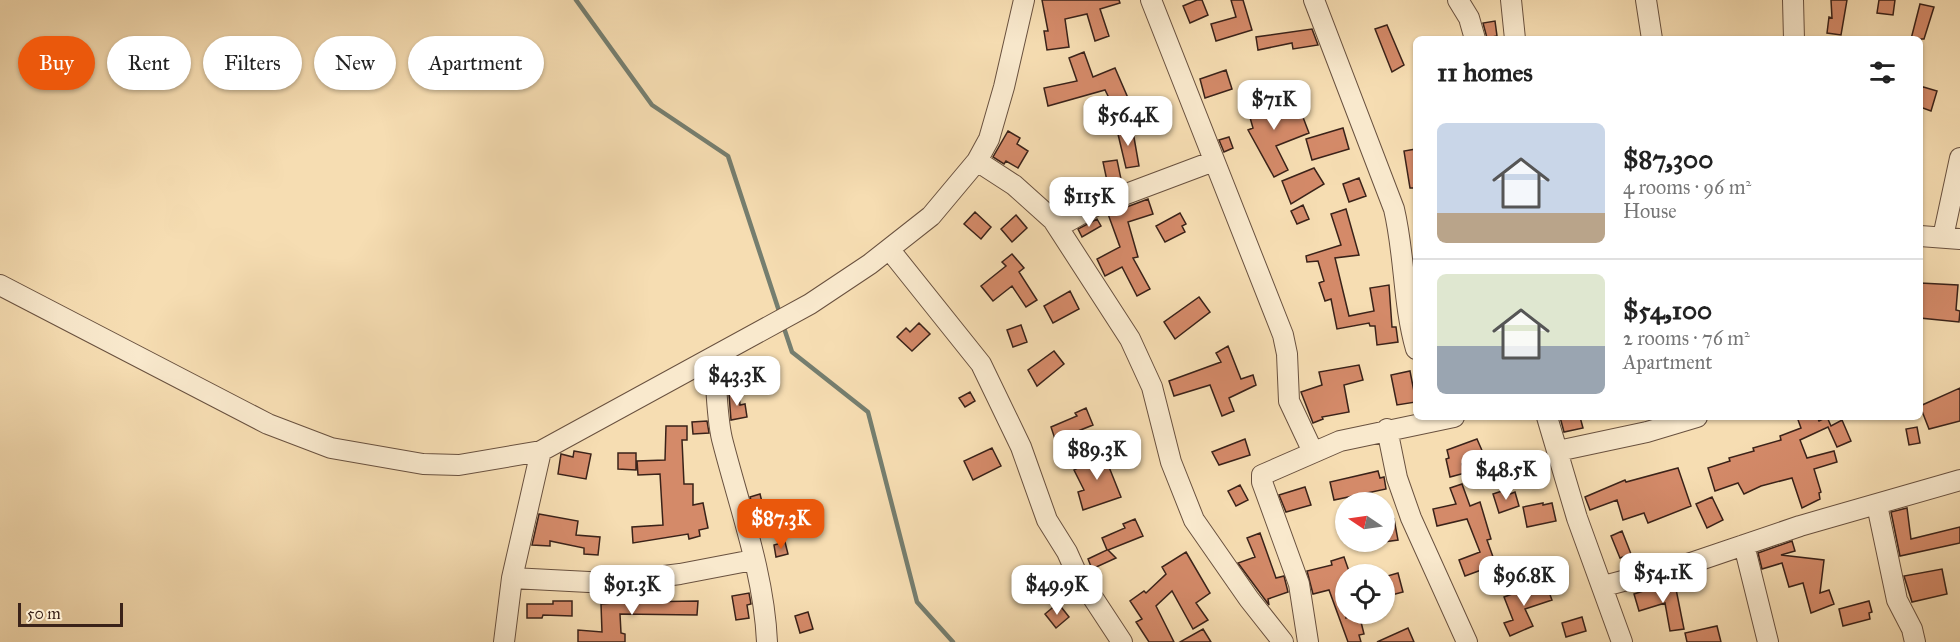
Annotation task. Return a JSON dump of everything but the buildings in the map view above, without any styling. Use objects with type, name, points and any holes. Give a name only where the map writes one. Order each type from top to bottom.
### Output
[{"type":"street","points":[[0,285],[268,424],[331,448],[423,464],[459,465],[540,451],[810,304],[889,249],[931,216],[976,161],[989,139],[1004,87],[1024,0]]},
{"type":"street","points":[[1151,0],[1283,335],[1287,354],[1289,401],[1313,452]]},
{"type":"street","points":[[1314,0],[1394,209],[1401,238],[1413,339]]},
{"type":"street","points":[[1458,0],[1469,18],[1474,36]]},
{"type":"street","points":[[1511,0],[1515,36]]},
{"type":"street","points":[[1646,0],[1652,36]]},
{"type":"street","points":[[1793,0],[1794,36]]},
{"type":"street","points":[[1923,236],[1952,238],[1960,158]]},
{"type":"street","points":[[976,161],[1036,202],[1058,227],[1140,357],[1152,387],[1171,462],[1194,520],[1249,599],[1283,642]]},
{"type":"street","points":[[1058,227],[1097,205],[1214,161]]},
{"type":"street","points":[[889,249],[981,364],[1022,447],[1047,520],[1067,552],[1076,572],[1122,642]]},
{"type":"street","points":[[714,357],[722,437],[765,614],[767,642]]},
{"type":"street","points":[[1308,642],[1299,584],[1262,478],[1265,471],[1340,441],[1433,420]]},
{"type":"street","points":[[1548,420],[1577,518],[1604,586],[1622,642]]},
{"type":"street","points":[[1558,451],[1647,432],[1687,420]]},
{"type":"street","points":[[1387,429],[1397,478],[1411,518],[1467,642]]},
{"type":"street","points":[[504,642],[512,578],[540,451]]},
{"type":"street","points":[[1604,586],[1691,563],[1800,526],[1960,480]]},
{"type":"street","points":[[1876,505],[1898,600],[1912,629],[1915,642]]},
{"type":"street","points":[[1744,545],[1768,642]]},
{"type":"street","points":[[512,578],[608,583],[680,574],[753,560]]},
{"type":"waterway","points":[[576,0],[652,105],[728,156],[780,314]]},
{"type":"waterway","points":[[783,325],[792,352],[868,412],[917,602],[953,642]]}]
